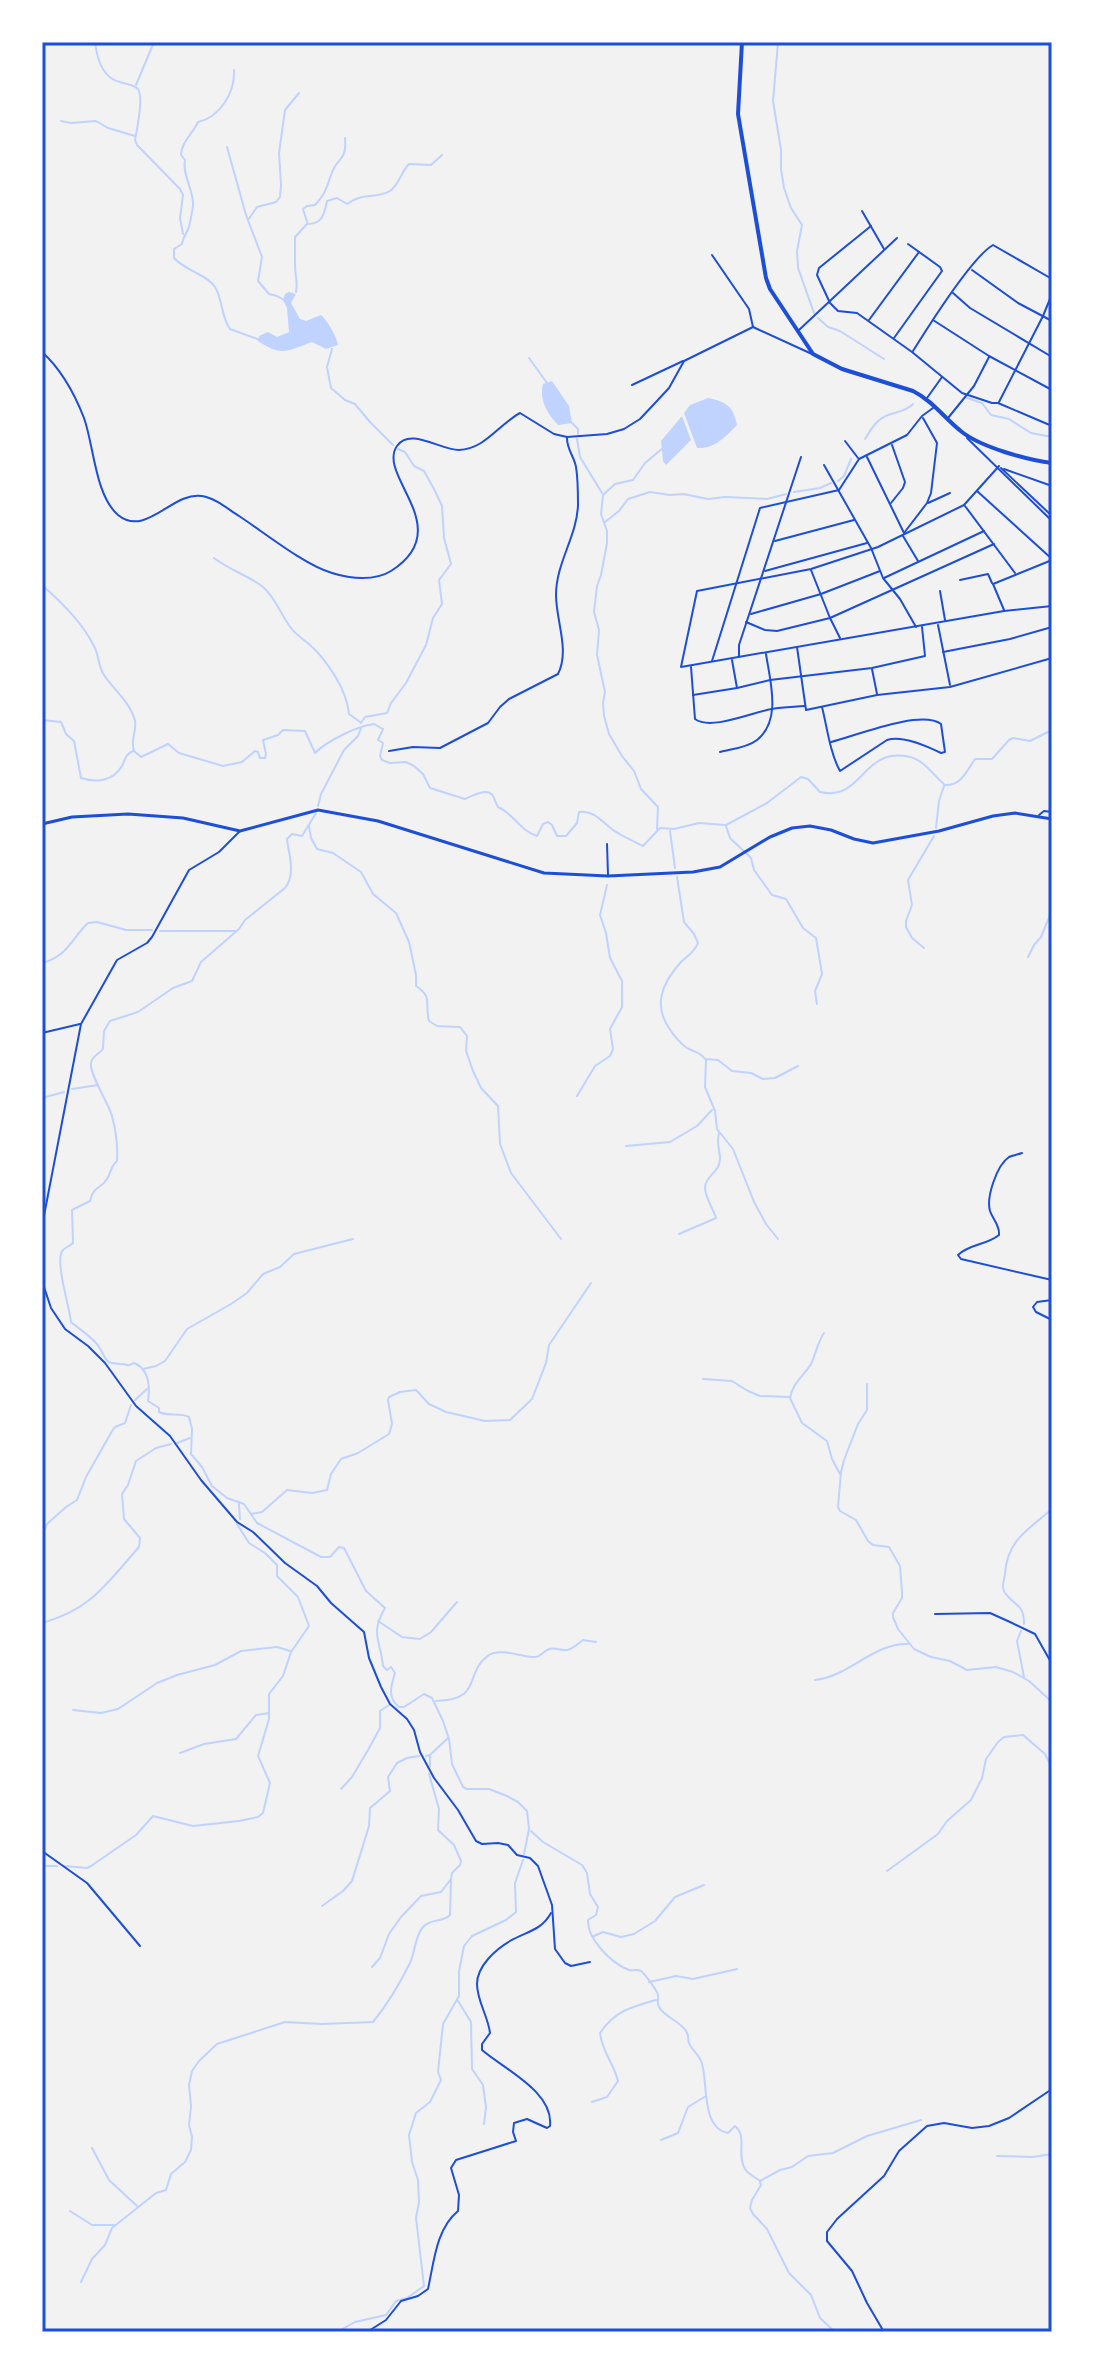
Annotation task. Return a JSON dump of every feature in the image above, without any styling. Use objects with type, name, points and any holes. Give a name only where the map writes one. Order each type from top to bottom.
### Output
[{"type":"main road","points":[[742,42],[738,114],[766,278],[813,354],[842,369],[913,391],[927,399],[964,434],[992,446],[1052,463]]},
{"type":"main road","points":[[42,824],[72,817],[128,814],[183,818],[240,831],[318,810],[378,821],[544,873],[608,876],[693,872],[720,867],[770,837],[792,828],[810,826],[873,843],[1015,813],[1052,819]]},
{"type":"street","points":[[862,211],[885,250]]},
{"type":"street","points":[[871,226],[819,268],[817,275],[830,303],[838,311],[857,313],[962,393],[998,403],[1052,426]]},
{"type":"street","points":[[798,331],[897,238]]},
{"type":"street","points":[[894,339],[942,271],[908,244]]},
{"type":"street","points":[[912,352],[970,269],[993,245],[1052,279]]},
{"type":"street","points":[[868,321],[919,252]]},
{"type":"street","points":[[712,255],[749,309],[753,327]]},
{"type":"street","points":[[970,269],[1018,303],[1052,321]]},
{"type":"street","points":[[953,293],[970,308],[1052,357]]},
{"type":"street","points":[[998,403],[1052,294]]},
{"type":"street","points":[[932,320],[1014,371],[1052,390]]},
{"type":"street","points":[[753,327],[813,354]]},
{"type":"street","points":[[632,385],[753,327]]},
{"type":"street","points":[[42,352],[52,361],[84,419],[104,495],[119,516],[137,522],[178,500],[201,496],[224,506],[331,573],[363,579],[386,574],[399,566],[416,540],[418,517],[393,454],[397,445],[405,439],[417,439],[446,449],[475,448],[520,413],[554,434],[567,437],[607,434],[624,429],[640,419],[669,388],[684,361]]},
{"type":"street","points":[[947,419],[968,394],[989,356]]},
{"type":"street","points":[[927,399],[942,377]]},
{"type":"street","points":[[712,662],[760,508],[839,490],[859,459],[907,435],[922,416],[935,407]]},
{"type":"street","points":[[903,534],[927,503],[937,450],[934,436],[922,416]]},
{"type":"street","points":[[964,434],[1052,519]]},
{"type":"street","points":[[389,751],[413,747],[440,748],[488,723],[509,699],[558,674],[562,667],[564,647],[557,621],[557,576],[568,548],[578,504],[576,463],[568,452],[567,437]]},
{"type":"street","points":[[845,441],[859,459]]},
{"type":"street","points":[[890,504],[905,482],[892,444]]},
{"type":"street","points":[[986,457],[992,446]]},
{"type":"street","points":[[866,455],[919,562]]},
{"type":"street","points":[[739,657],[746,622],[801,457]]},
{"type":"street","points":[[824,465],[871,548],[883,578],[916,627]]},
{"type":"street","points":[[999,467],[1052,486]]},
{"type":"street","points":[[999,467],[964,505],[878,547],[811,569],[697,591],[681,667],[1004,611],[1052,606]]},
{"type":"street","points":[[1017,483],[1022,476]]},
{"type":"street","points":[[976,491],[1052,560],[993,584]]},
{"type":"street","points":[[927,503],[950,493]]},
{"type":"street","points":[[964,505],[1015,573]]},
{"type":"street","points":[[774,541],[856,520]]},
{"type":"street","points":[[883,578],[984,531]]},
{"type":"street","points":[[765,571],[868,543]]},
{"type":"street","points":[[746,622],[777,631],[830,618],[994,544]]},
{"type":"street","points":[[811,569],[841,639]]},
{"type":"street","points":[[749,614],[821,594],[880,571]]},
{"type":"street","points":[[960,580],[988,574],[1004,611]]},
{"type":"street","points":[[940,591],[945,622]]},
{"type":"street","points":[[938,623],[950,687]]},
{"type":"street","points":[[693,695],[770,680],[872,668],[925,656],[922,626]]},
{"type":"street","points":[[943,652],[1052,627]]},
{"type":"street","points":[[797,647],[806,708]]},
{"type":"street","points":[[720,752],[756,741],[774,709],[766,652]]},
{"type":"street","points":[[731,658],[737,688]]},
{"type":"street","points":[[691,666],[695,719],[701,723],[713,723],[774,709],[822,707],[877,695],[950,687],[1052,658]]},
{"type":"street","points":[[872,668],[877,695]]},
{"type":"street","points":[[822,707],[831,742],[840,771],[894,737],[945,752],[941,724],[933,719],[884,725],[831,742]]},
{"type":"street","points":[[1039,815],[1044,811],[1052,812]]},
{"type":"street","points":[[42,1226],[81,1024],[117,960],[152,937],[189,870],[219,852],[240,831]]},
{"type":"street","points":[[607,844],[608,876]]},
{"type":"street","points":[[42,1033],[81,1024]]},
{"type":"street","points":[[1022,1153],[1008,1157],[992,1186],[990,1210],[999,1235],[958,1255],[961,1259],[1052,1280]]},
{"type":"street","points":[[42,1281],[51,1308],[65,1329],[105,1363],[136,1406],[170,1436],[201,1480],[237,1522],[317,1586],[364,1632],[369,1658],[390,1704],[414,1730],[426,1765],[473,1837],[482,1844],[508,1845],[517,1855],[536,1863],[552,1910],[556,1952],[571,1966],[590,1962]]},
{"type":"street","points":[[1052,1300],[1037,1302],[1033,1307],[1036,1312],[1052,1320]]},
{"type":"street","points":[[935,1614],[990,1613],[1035,1634],[1052,1664]]},
{"type":"street","points":[[42,1851],[87,1883],[140,1946]]},
{"type":"street","points":[[367,2332],[386,2320],[401,2301],[428,2289],[440,2234],[448,2219],[458,2211],[459,2195],[451,2168],[456,2160],[516,2141],[514,2123],[527,2119],[547,2128],[550,2126],[551,2115],[547,2103],[496,2058],[482,2050],[482,2044],[490,2033],[477,1986],[480,1971],[489,1959],[511,1940],[543,1925],[552,1910]]},
{"type":"street","points":[[884,2332],[852,2271],[827,2241],[827,2232],[884,2176],[899,2151],[927,2126],[944,2123],[972,2128],[989,2126],[1009,2118],[1052,2089]]},
{"type":"water","points":[[289,292],[296,294],[291,303],[300,319],[306,321],[321,315],[338,345],[326,349],[312,342],[279,351],[258,341],[259,336],[268,332],[277,337],[289,332],[287,308],[283,300]]},
{"type":"water","points":[[552,381],[569,406],[572,423],[558,425],[545,406],[543,384]]},
{"type":"water","points":[[708,398],[728,406],[737,425],[714,444],[697,448],[684,413],[690,405]]},
{"type":"water","points":[[682,416],[691,440],[666,465],[661,441]]},
{"type":"waterway","points":[[95,42],[105,72],[114,80],[132,85],[140,93],[135,140],[180,189],[183,195],[180,218],[183,234]]},
{"type":"waterway","points":[[136,85],[154,42]]},
{"type":"waterway","points":[[778,42],[773,101],[781,169],[791,208],[802,225],[797,251],[798,268],[814,313]]},
{"type":"waterway","points":[[234,70],[232,87],[225,103],[213,115],[198,122],[182,151],[193,206],[182,244],[174,249],[174,258],[212,283],[230,329],[260,340]]},
{"type":"waterway","points":[[248,220],[257,207],[276,202],[280,197],[279,153],[285,110],[299,93]]},
{"type":"waterway","points":[[61,121],[96,121],[135,136]]},
{"type":"waterway","points":[[307,222],[303,209],[315,205],[324,194],[333,169],[343,156],[345,138]]},
{"type":"waterway","points":[[227,147],[246,215],[262,257],[258,281],[269,294],[284,300]]},
{"type":"waterway","points":[[296,292],[295,237],[307,224],[320,220],[327,201],[337,198],[347,204],[358,198],[385,193],[396,185],[409,164],[431,165],[442,155]]},
{"type":"waterway","points":[[818,318],[884,359]]},
{"type":"waterway","points":[[332,349],[327,367],[331,388],[355,404],[393,445]]},
{"type":"waterway","points":[[529,358],[547,383]]},
{"type":"waterway","points":[[967,398],[982,403],[991,415],[1009,419],[1031,433],[1052,437]]},
{"type":"waterway","points":[[865,439],[881,419],[913,404]]},
{"type":"waterway","points":[[571,422],[578,429],[578,434]]},
{"type":"waterway","points":[[577,439],[580,457],[602,493]]},
{"type":"waterway","points":[[657,829],[658,807],[641,789],[634,771],[609,734],[604,716],[605,692],[597,655],[599,630],[594,612],[607,543],[607,531],[601,514],[603,495],[615,484],[633,480],[645,463],[663,448]]},
{"type":"waterway","points":[[361,723],[365,717],[387,713],[406,683],[426,645],[433,618],[442,604],[439,580],[451,564],[444,538],[442,506],[424,471],[414,466],[405,452],[398,449]]},
{"type":"waterway","points":[[838,481],[844,476],[851,459]]},
{"type":"waterway","points":[[794,492],[831,483]]},
{"type":"waterway","points":[[605,522],[628,499],[650,492],[708,499],[767,499],[786,494]]},
{"type":"waterway","points":[[214,558],[267,591],[287,623],[329,667],[344,695],[349,714],[360,722]]},
{"type":"waterway","points":[[42,585],[64,605],[83,629],[96,649],[104,675],[130,708],[135,725],[134,751]]},
{"type":"waterway","points":[[42,720],[61,722],[66,734],[74,741],[81,778],[109,778],[133,751]]},
{"type":"waterway","points":[[134,751],[141,757],[168,744],[179,753],[223,766],[242,762],[255,751],[260,758],[265,758],[263,740],[283,730],[305,731],[315,753],[343,735],[374,724],[383,729],[378,740],[383,743],[382,760],[406,762],[414,766],[423,774],[430,788],[465,799],[479,793],[490,793],[498,807],[537,836],[543,824],[548,822],[557,836],[566,836],[577,823],[579,812],[584,812],[643,846],[660,828],[674,829],[699,823],[726,825],[767,803],[801,777],[808,779],[820,792],[834,793],[846,789],[881,759],[894,756],[920,761],[945,785]]},
{"type":"waterway","points":[[318,806],[344,750],[358,736],[361,728]]},
{"type":"waterway","points":[[946,785],[960,780],[975,759],[992,759],[1009,740],[1030,741],[1052,730]]},
{"type":"waterway","points":[[936,828],[944,786]]},
{"type":"waterway","points":[[316,813],[302,836],[292,834],[287,839],[291,871],[285,888],[245,920],[201,962],[192,981],[173,988],[138,1012],[110,1021],[104,1031],[103,1049],[93,1059],[91,1068],[112,1116],[117,1161],[90,1201],[72,1210],[73,1243],[63,1250],[60,1263],[63,1284],[71,1322],[94,1340],[107,1360],[128,1365],[134,1363],[143,1370],[149,1390],[148,1401],[159,1408],[159,1412],[189,1417],[191,1454],[212,1486],[227,1498],[244,1504],[257,1523],[321,1557],[330,1557],[339,1547],[344,1548],[366,1591],[385,1608],[377,1636],[383,1666],[387,1670],[391,1667],[395,1673],[391,1687],[393,1700],[399,1707],[404,1707],[424,1694],[432,1698],[443,1721],[452,1764],[463,1787],[489,1789],[518,1802],[527,1811],[529,1829],[524,1854]]},
{"type":"waterway","points":[[309,826],[317,849],[333,853],[361,872],[373,894],[396,913],[409,942],[416,986],[427,998],[429,1021],[437,1026],[460,1027],[467,1036],[466,1051],[473,1071],[481,1088],[498,1106],[500,1144],[511,1173],[561,1239]]},
{"type":"waterway","points":[[726,826],[730,838],[751,858],[754,870],[772,895],[786,899],[803,928],[816,938],[822,974],[815,991],[817,1004]]},
{"type":"waterway","points":[[670,831],[675,868]]},
{"type":"waterway","points":[[924,948],[912,938],[906,927],[912,905],[908,880],[934,836]]},
{"type":"waterway","points":[[677,877],[684,922],[698,943],[664,986],[661,1004],[665,1022],[687,1048],[705,1059],[718,1060],[732,1071],[751,1073],[763,1079],[775,1078],[798,1066]]},
{"type":"waterway","points":[[577,1096],[595,1066],[610,1056],[613,1049],[610,1029],[622,1007],[622,981],[610,958],[600,915],[607,885]]},
{"type":"waterway","points":[[1028,957],[1041,937],[1052,910]]},
{"type":"waterway","points":[[42,963],[58,956],[88,923],[97,922],[126,930],[152,930]]},
{"type":"waterway","points":[[160,931],[236,931]]},
{"type":"waterway","points":[[706,1060],[705,1087],[715,1111],[717,1129],[733,1149],[754,1202],[778,1239]]},
{"type":"waterway","points":[[72,1089],[98,1085]]},
{"type":"waterway","points":[[42,1098],[64,1092]]},
{"type":"waterway","points":[[626,1146],[670,1142],[697,1126],[712,1110]]},
{"type":"waterway","points":[[679,1234],[716,1218],[705,1187],[719,1163],[719,1133]]},
{"type":"waterway","points":[[143,1369],[165,1361],[187,1329],[247,1293],[263,1274],[280,1267],[294,1254],[353,1239]]},
{"type":"waterway","points":[[251,1514],[262,1512],[287,1490],[312,1493],[327,1490],[331,1474],[341,1459],[358,1453],[389,1434],[392,1424],[388,1400],[400,1392],[416,1390],[429,1404],[446,1412],[485,1421],[510,1420],[532,1399],[546,1363],[549,1345],[591,1283]]},
{"type":"waterway","points":[[824,1333],[811,1364],[790,1398],[802,1423],[827,1441],[840,1474]]},
{"type":"waterway","points":[[703,1379],[732,1381],[760,1396],[789,1397]]},
{"type":"waterway","points":[[867,1384],[867,1410],[844,1460],[838,1507],[856,1520],[873,1545],[889,1547],[900,1566],[902,1598],[893,1613],[898,1629],[914,1649],[967,1670],[996,1667],[1013,1672],[1029,1681],[1052,1702]]},
{"type":"waterway","points":[[135,1400],[147,1389]]},
{"type":"waterway","points":[[42,1535],[47,1524],[77,1500],[112,1431],[125,1423],[131,1405]]},
{"type":"waterway","points":[[177,1443],[190,1438]]},
{"type":"waterway","points":[[42,1623],[86,1603],[139,1547],[140,1538],[124,1519],[122,1494],[136,1461],[156,1448],[171,1444]]},
{"type":"waterway","points":[[239,1504],[240,1519]]},
{"type":"waterway","points":[[1024,1624],[1021,1609],[1003,1588],[1007,1562],[1014,1544],[1052,1509]]},
{"type":"waterway","points":[[65,1866],[91,1866],[136,1835],[153,1816],[193,1826],[239,1821],[263,1813],[270,1783],[258,1756],[269,1719],[269,1694],[283,1676],[291,1652],[309,1626],[298,1597],[277,1576],[277,1565],[249,1543],[237,1524]]},
{"type":"waterway","points":[[378,1621],[402,1637],[420,1639],[431,1632],[457,1602]]},
{"type":"waterway","points":[[1021,1631],[1017,1641],[1024,1677]]},
{"type":"waterway","points":[[436,1701],[461,1696],[467,1691],[481,1662],[493,1653],[535,1657],[549,1649],[569,1649],[583,1640],[596,1642]]},
{"type":"waterway","points":[[815,1680],[839,1673],[884,1649],[908,1644]]},
{"type":"waterway","points":[[73,1710],[101,1713],[118,1709],[157,1683],[215,1665],[241,1651],[277,1647],[290,1651]]},
{"type":"waterway","points":[[341,1789],[352,1777],[380,1728],[380,1711],[389,1705]]},
{"type":"waterway","points":[[180,1753],[204,1744],[236,1739],[256,1715],[269,1713]]},
{"type":"waterway","points":[[887,1871],[938,1834],[947,1821],[971,1800],[982,1778],[986,1759],[1004,1737],[1023,1735],[1045,1754],[1052,1768]]},
{"type":"waterway","points":[[426,1756],[448,1738]]},
{"type":"waterway","points":[[322,1906],[352,1881],[369,1826],[370,1808],[390,1791],[388,1777],[397,1763],[419,1756]]},
{"type":"waterway","points":[[430,1756],[430,1766]]},
{"type":"waterway","points":[[372,1967],[380,1958],[389,1934],[401,1917],[421,1896],[441,1892],[460,1865],[454,1845],[438,1830],[439,1809],[429,1774]]},
{"type":"waterway","points":[[531,1831],[543,1842],[582,1865],[587,1873],[590,1894],[598,1907],[596,1915],[588,1920],[591,1935],[601,1950],[615,1962],[629,1970],[643,1972],[657,1993],[661,2010],[686,2031],[690,2046],[702,2064],[707,2104],[713,2123],[728,2133],[735,2126],[739,2130],[745,2169],[760,2181]]},
{"type":"waterway","points":[[337,2332],[355,2322],[386,2315],[396,2301],[407,2298],[424,2286],[416,2218],[418,2180],[409,2135],[416,2113],[430,2102],[441,2080],[438,2072],[443,2024],[459,1996],[459,1971],[464,1946],[472,1936],[516,1912],[515,1883],[523,1860]]},
{"type":"waterway","points":[[42,1866],[57,1866]]},
{"type":"waterway","points":[[81,2282],[112,2228],[156,2193],[166,2190],[171,2174],[185,2162],[191,2150],[192,2137],[189,2085],[192,2071],[199,2061],[217,2044],[285,2022],[373,2022],[406,1971],[420,1931],[429,1922],[450,1915],[451,1879]]},
{"type":"waterway","points":[[594,1936],[603,1932],[621,1937],[634,1934],[655,1921],[675,1897],[704,1885]]},
{"type":"waterway","points":[[649,1982],[676,1976],[693,1979],[737,1969]]},
{"type":"waterway","points":[[592,2102],[607,2097],[618,2081],[600,2033],[624,2011],[656,2000]]},
{"type":"waterway","points":[[458,2001],[471,2022],[472,2069],[483,2085],[486,2107],[484,2124]]},
{"type":"waterway","points":[[661,2140],[678,2133],[688,2107],[706,2096]]},
{"type":"waterway","points":[[760,2181],[808,2156],[833,2153],[867,2136],[921,2120]]},
{"type":"waterway","points":[[92,2148],[109,2180],[137,2206]]},
{"type":"waterway","points":[[997,2156],[1052,2154]]},
{"type":"waterway","points":[[760,2182],[750,2208],[767,2229],[789,2273],[811,2295],[820,2318],[835,2332]]},
{"type":"waterway","points":[[70,2211],[92,2225],[114,2225]]}]
